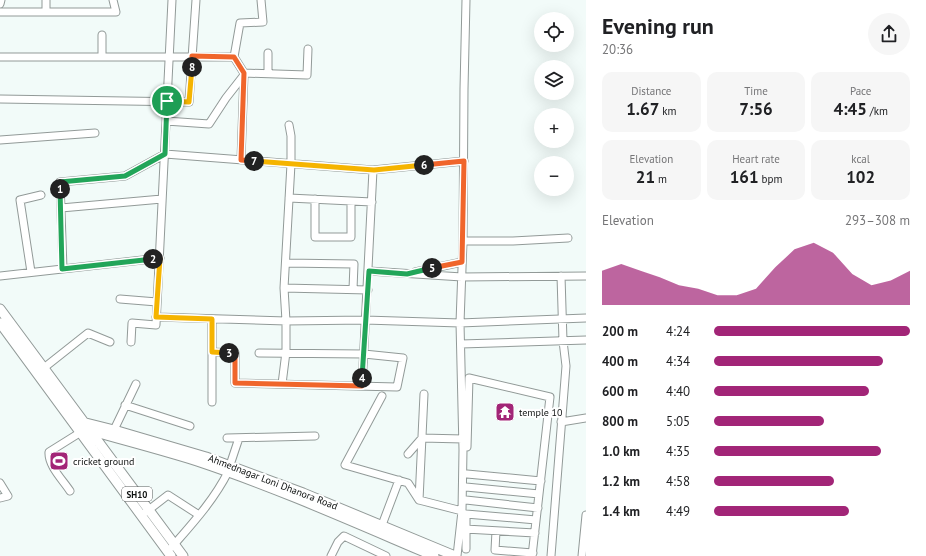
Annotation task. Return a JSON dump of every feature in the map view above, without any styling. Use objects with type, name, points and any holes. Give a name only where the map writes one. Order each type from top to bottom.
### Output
[{"type":"main road","name":"SH10","points":[[0,309],[78,429],[145,513]]},
{"type":"main road","name":"SH10","points":[[0,323],[86,423],[171,551],[183,556]]},
{"type":"main road","points":[[78,429],[86,423]]},
{"type":"main road","name":"Ahmednagar Loni Dhanora Road","points":[[86,423],[113,433]]},
{"type":"main road","name":"Ahmednagar Loni Dhanora Road","points":[[78,429],[113,433],[169,445],[433,556]]},
{"type":"main road","name":"Ahmednagar Loni Dhanora Road","points":[[229,469],[382,525],[456,556]]},
{"type":"street","points":[[0,4],[1,0]]},
{"type":"street","points":[[46,0],[46,12]]},
{"type":"street","points":[[0,12],[116,12],[113,0]]},
{"type":"street","points":[[131,342],[132,323],[156,325],[172,0]]},
{"type":"street","points":[[0,99],[189,102],[196,0]]},
{"type":"street","points":[[241,160],[244,74],[234,57],[240,24],[263,22],[261,0]]},
{"type":"street","points":[[466,0],[463,241],[460,323],[466,549]]},
{"type":"street","points":[[102,34],[102,56]]},
{"type":"street","points":[[244,74],[268,73],[306,75],[308,49]]},
{"type":"street","points":[[268,52],[268,73]]},
{"type":"street","points":[[0,57],[234,57]]},
{"type":"street","points":[[166,121],[209,124],[244,74]]},
{"type":"street","points":[[282,384],[286,352],[284,288],[291,164],[291,136],[289,126]]},
{"type":"street","points":[[0,140],[95,133]]},
{"type":"street","points":[[62,269],[60,182],[125,176],[165,154],[374,170],[464,161]]},
{"type":"street","points":[[362,386],[374,170]]},
{"type":"street","points":[[31,272],[20,200],[41,195]]},
{"type":"street","points":[[289,198],[372,202]]},
{"type":"street","points":[[61,208],[162,199]]},
{"type":"street","points":[[315,199],[316,237],[351,238],[351,201]]},
{"type":"street","points":[[463,241],[513,241],[568,238]]},
{"type":"street","points":[[0,276],[160,258]]},
{"type":"street","points":[[407,274],[462,262]]},
{"type":"street","points":[[286,263],[354,264],[353,289]]},
{"type":"street","points":[[369,271],[462,277],[586,276]]},
{"type":"street","points":[[551,556],[566,366],[563,341],[561,276]]},
{"type":"street","points":[[284,288],[368,290]]},
{"type":"street","points":[[120,299],[157,302]]},
{"type":"street","points":[[156,317],[286,321],[365,320],[460,323],[586,318]]},
{"type":"street","points":[[212,319],[212,402]]},
{"type":"street","points":[[40,371],[88,333],[110,342]]},
{"type":"street","points":[[460,344],[586,340]]},
{"type":"street","points":[[212,352],[235,353],[235,383],[396,387],[403,358],[364,354],[259,352]]},
{"type":"street","points":[[456,556],[466,500],[469,378],[550,397],[532,555],[495,550],[496,531]]},
{"type":"street","points":[[113,433],[136,384]]},
{"type":"street","points":[[419,500],[424,394]]},
{"type":"street","points":[[382,396],[345,465],[408,483],[419,500],[464,512],[536,520]]},
{"type":"street","points":[[125,405],[190,426]]},
{"type":"street","points":[[561,422],[586,418]]},
{"type":"street","points":[[70,491],[51,462],[49,452],[78,429]]},
{"type":"street","points":[[227,438],[315,436]]},
{"type":"street","points":[[171,551],[223,482],[239,438]]},
{"type":"street","points":[[422,438],[463,439]]},
{"type":"street","points":[[408,454],[422,438]]},
{"type":"street","points":[[544,453],[558,453]]},
{"type":"street","points":[[466,474],[541,481]]},
{"type":"street","points":[[382,525],[399,480]]},
{"type":"street","points":[[0,483],[8,496],[0,498]]},
{"type":"street","points":[[466,487],[539,494]]},
{"type":"street","points":[[145,513],[168,495],[199,515]]},
{"type":"street","points":[[466,500],[538,508]]},
{"type":"street","points":[[582,556],[586,515]]},
{"type":"street","points":[[465,529],[535,533]]},
{"type":"street","points":[[331,556],[338,542],[344,536],[386,556]]},
{"type":"place","name":"temple 10","points":[[505,412]]},
{"type":"place","name":"cricket ground","points":[[59,461]]},
{"type":"route","points":[[192,56],[234,57],[244,73],[241,160],[374,170],[464,161],[462,262],[407,274],[369,271],[362,386],[235,383],[235,353],[212,352],[212,319],[156,317],[160,258],[62,269],[60,182],[125,176],[165,154],[167,101],[189,102],[192,56]]}]
